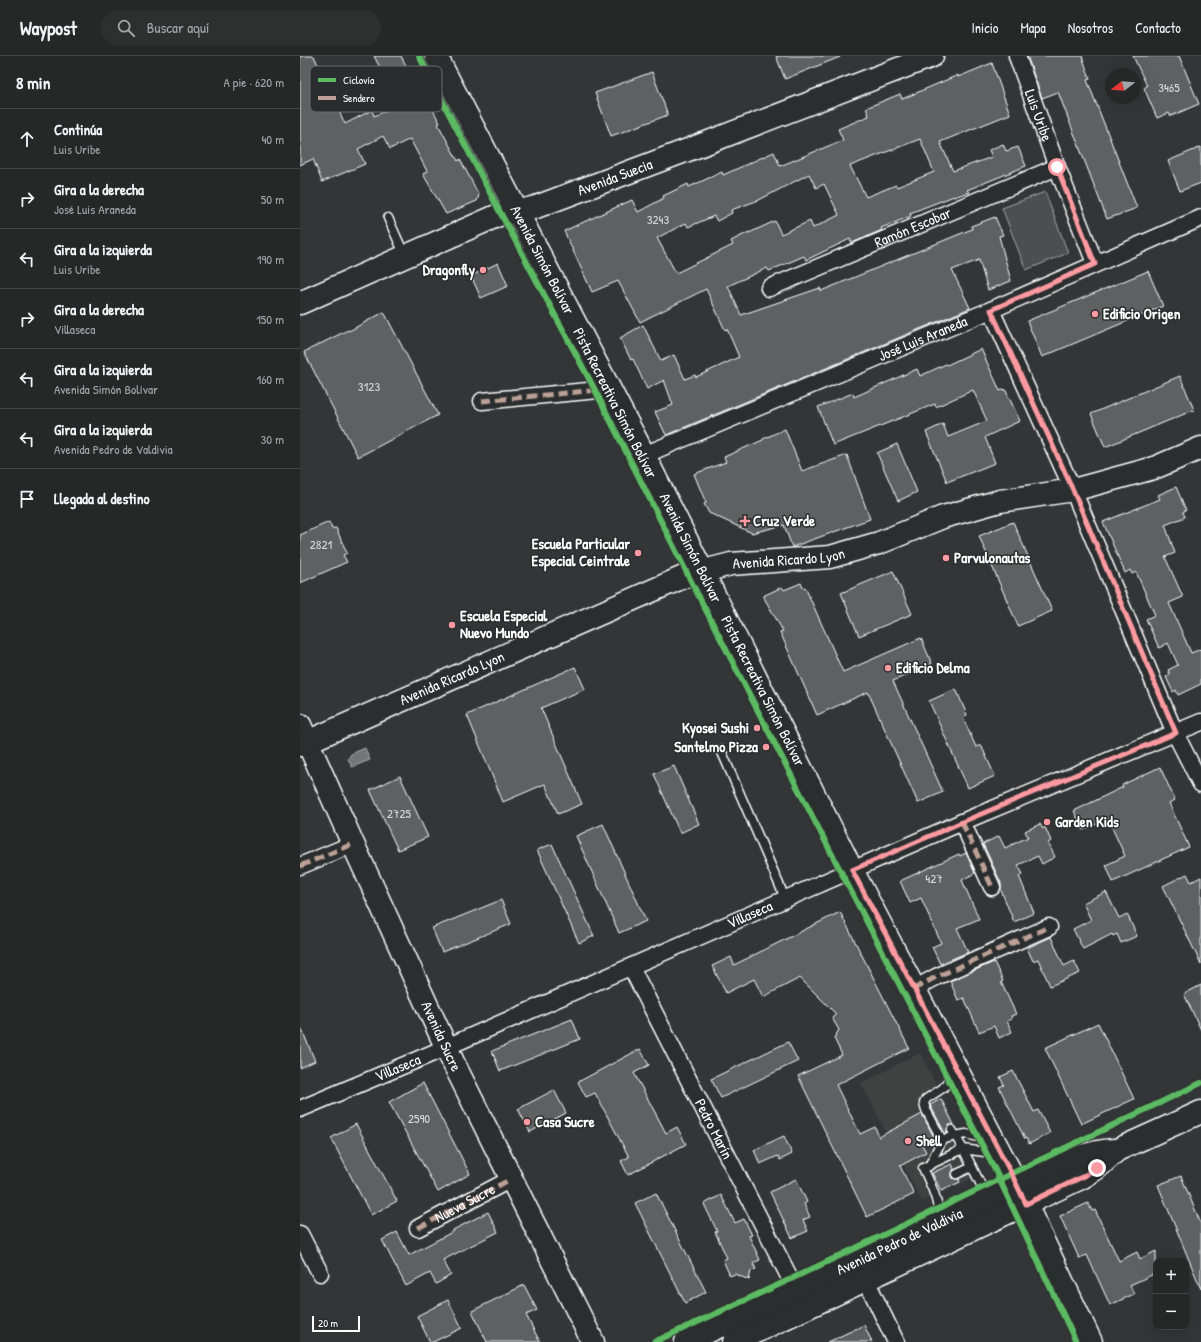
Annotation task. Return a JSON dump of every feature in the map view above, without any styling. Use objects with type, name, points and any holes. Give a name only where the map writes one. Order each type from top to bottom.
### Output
[{"type":"street","name":"Avenida Simón Bolívar","points":[[436,56],[441,66]]},
{"type":"street","name":"Avenida Suecia","points":[[300,303],[501,214],[536,207],[671,157],[932,56]]},
{"type":"street","name":"Luis Uribe","points":[[1017,56],[1057,167],[1095,264]]},
{"type":"street","name":"Avenida Simón Bolívar","points":[[442,68],[644,455],[852,870],[997,1147],[1091,1342]]},
{"type":"street","name":"Ramón Escobar","points":[[769,288],[1057,167]]},
{"type":"street","name":"José Luis Araneda","points":[[644,455],[991,310],[1201,218]]},
{"type":"street","points":[[991,310],[1073,490],[1176,733],[1201,784]]},
{"type":"street","points":[[482,401],[609,389]]},
{"type":"street","name":"Avenida Ricardo Lyon","points":[[302,737],[688,575],[731,564],[830,557],[879,543],[943,517],[1000,501],[1073,490],[1154,468],[1201,448]]},
{"type":"street","name":"Villaseca","points":[[300,1108],[446,1047],[962,822],[1201,722]]},
{"type":"street","name":"Avenida Sucre","points":[[302,737],[446,1047],[593,1342]]},
{"type":"street","points":[[962,822],[992,887]]},
{"type":"street","points":[[300,866],[353,844]]},
{"type":"street","points":[[914,989],[936,976],[1049,927]]},
{"type":"street","name":"Pedro Marín","points":[[631,967],[796,1290]]},
{"type":"street","name":"Avenida Pedro de Valdivia","points":[[734,1342],[866,1280],[1021,1195],[1086,1154],[1116,1150],[1201,1112]]},
{"type":"street","name":"Nueva Sucre","points":[[418,1228],[511,1178]]},
{"type":"street","name":"Avenida Pedro de Valdivia","points":[[686,1342],[990,1198],[1021,1195]]},
{"type":"street","points":[[300,1234],[320,1273]]},
{"type":"street","points":[[866,1280],[896,1342]]},
{"type":"lane","points":[[388,218],[405,257]]},
{"type":"lane","points":[[721,750],[785,898]]},
{"type":"lane","points":[[942,1140],[926,1110],[924,1103],[943,1088],[956,1068]]},
{"type":"lane","points":[[929,1166],[942,1140],[953,1133],[966,1134],[997,1147]]},
{"type":"lane","points":[[953,1133],[963,1149],[982,1187],[990,1198]]},
{"type":"lane","points":[[939,1222],[939,1208],[935,1185],[923,1168],[963,1149],[997,1147]]},
{"type":"lane","points":[[957,1174],[972,1167]]},
{"type":"shaded area","points":[[1045,192],[1068,253],[1026,270],[1002,208]]},
{"type":"shaded area","points":[[365,748],[370,760],[352,767],[348,759],[351,754]]},
{"type":"shaded area","points":[[920,1053],[981,1174],[922,1202],[861,1083]]},
{"type":"building","points":[[300,56],[314,56],[319,66],[310,66],[310,112],[340,112],[345,124],[368,112],[373,112],[374,116],[383,112],[434,112],[440,123],[438,124],[458,161],[460,159],[479,195],[477,201],[446,214],[423,174],[427,171],[410,139],[390,149],[383,136],[358,149],[365,164],[322,182],[313,159],[300,165]]},
{"type":"building","points":[[374,56],[401,56],[406,66],[379,66]]},
{"type":"building","points":[[776,56],[840,56],[840,57],[785,79]]},
{"type":"building","points":[[1027,56],[1082,56],[1090,79],[1087,80],[1137,208],[1107,219],[1058,92],[1042,98]]},
{"type":"building","points":[[1133,56],[1179,56],[1199,104],[1171,116],[1169,113],[1157,118],[1144,88],[1147,86],[1141,73],[1141,68],[1139,68]]},
{"type":"building","points":[[992,63],[1010,114],[940,142],[953,171],[992,157],[989,150],[1003,144],[1006,151],[1018,147],[1026,166],[967,190],[969,192],[954,196],[910,213],[911,216],[881,228],[882,230],[852,243],[850,239],[806,260],[804,256],[769,271],[767,268],[728,286],[741,315],[820,288],[821,291],[972,229],[971,226],[995,217],[1003,235],[999,236],[1011,281],[988,290],[979,260],[952,270],[970,308],[666,435],[655,412],[673,405],[664,380],[647,389],[633,359],[631,360],[620,338],[643,325],[661,361],[674,355],[685,379],[695,375],[696,377],[739,357],[727,329],[725,330],[706,289],[640,322],[618,281],[592,292],[564,231],[632,200],[638,212],[664,198],[663,196],[688,184],[689,187],[722,172],[723,175],[774,152],[780,166],[843,140],[838,129],[869,116],[866,108],[900,94],[902,99],[958,75],[958,77]],"holes":[[[920,139],[934,172],[897,187],[896,185],[866,197],[850,166]],[[809,174],[816,188],[824,184],[839,215],[813,228],[810,221],[781,234],[775,221],[731,241],[733,245],[676,273],[657,238],[686,223],[688,227],[714,216],[717,221],[732,213],[731,210],[759,200]]]},
{"type":"building","points":[[652,72],[668,115],[611,136],[595,93]]},
{"type":"building","points":[[1201,147],[1201,183],[1180,191],[1168,161]]},
{"type":"building","name":"Dragonfly","points":[[498,263],[508,286],[481,298],[471,276]]},
{"type":"building","name":"Edificio Origen","points":[[1148,271],[1163,306],[1042,357],[1027,321]]},
{"type":"building","points":[[384,312],[438,415],[358,457],[304,352],[348,330],[349,331]]},
{"type":"building","points":[[981,349],[1000,391],[1005,389],[1020,421],[985,437],[995,463],[947,482],[926,432],[943,424],[948,437],[987,421],[973,390],[936,407],[935,404],[833,445],[818,407],[853,393],[854,397],[917,369],[920,376]]},
{"type":"building","points":[[1180,376],[1194,410],[1105,447],[1091,414]]},
{"type":"building","points":[[785,429],[802,471],[847,455],[870,519],[792,547],[784,525],[752,533],[709,513],[704,504],[706,503],[694,474],[726,462],[724,457]]},
{"type":"building","points":[[897,444],[917,492],[898,501],[877,453]]},
{"type":"building","points":[[1176,487],[1186,510],[1183,512],[1185,517],[1165,525],[1175,553],[1165,557],[1183,597],[1169,603],[1191,653],[1201,649],[1201,684],[1178,695],[1176,690],[1173,692],[1166,677],[1170,675],[1168,670],[1178,665],[1168,643],[1159,648],[1146,619],[1155,615],[1136,572],[1132,574],[1130,570],[1125,573],[1103,522],[1160,499],[1158,495]]},
{"type":"building","points":[[329,522],[332,529],[336,528],[347,553],[343,555],[347,562],[300,583],[300,535]]},
{"type":"building","points":[[1013,522],[1052,611],[1018,626],[979,536]]},
{"type":"building","points":[[893,571],[912,614],[859,636],[841,593]]},
{"type":"building","points":[[801,583],[803,588],[805,587],[843,672],[921,638],[932,664],[893,681],[943,792],[918,803],[868,692],[817,715],[780,632],[783,631],[763,596],[782,587],[784,590]]},
{"type":"building","points":[[575,667],[585,689],[541,708],[582,804],[558,814],[545,784],[503,802],[467,715]]},
{"type":"building","points":[[956,689],[967,715],[963,718],[976,747],[981,745],[995,776],[968,788],[929,701]]},
{"type":"building","points":[[674,766],[699,824],[680,833],[654,774]]},
{"type":"building","points":[[1160,767],[1175,800],[1169,803],[1189,847],[1113,882],[1106,865],[1125,856],[1108,819],[1083,830],[1074,811],[1123,787],[1122,785]]},
{"type":"building","points":[[400,776],[428,837],[398,850],[370,790]]},
{"type":"building","points":[[603,824],[646,921],[619,933],[576,836]]},
{"type":"building","points":[[1040,824],[1043,829],[1045,827],[1051,841],[1048,843],[1055,857],[1042,864],[1038,856],[1018,865],[1023,874],[1019,876],[1034,913],[1014,922],[1001,890],[1001,883],[983,844],[999,836],[1005,848],[1028,837],[1025,831]]},
{"type":"building","points":[[552,844],[594,936],[579,943],[537,850]]},
{"type":"building","points":[[966,853],[975,873],[962,880],[979,919],[957,928],[968,952],[940,964],[932,947],[941,943],[921,898],[910,903],[900,881],[959,854],[960,856]]},
{"type":"building","points":[[1187,874],[1191,882],[1201,877],[1201,964],[1163,886]]},
{"type":"building","points":[[1106,892],[1119,918],[1127,914],[1137,936],[1121,943],[1117,934],[1113,936],[1112,934],[1083,949],[1073,929],[1091,920],[1083,903]]},
{"type":"building","points":[[501,900],[511,924],[442,952],[432,928]]},
{"type":"building","points":[[840,912],[909,1048],[836,1085],[860,1134],[875,1127],[879,1137],[922,1114],[935,1139],[922,1145],[926,1152],[900,1166],[914,1194],[867,1217],[798,1076],[842,1055],[834,1038],[839,1030],[832,1018],[836,1014],[800,978],[763,997],[754,979],[726,993],[712,966],[731,957],[734,965]]},
{"type":"building","points":[[1051,937],[1064,966],[1074,961],[1080,973],[1050,986],[1038,959],[1033,961],[1027,948]]},
{"type":"building","points":[[994,962],[1003,981],[1001,982],[1016,1014],[1011,1016],[1012,1019],[1007,1021],[1012,1032],[999,1038],[994,1026],[979,1032],[964,998],[958,1000],[950,981]]},
{"type":"building","points":[[1201,985],[1201,1030],[1184,994]]},
{"type":"building","points":[[572,1019],[580,1039],[500,1071],[492,1051]]},
{"type":"building","points":[[1098,1023],[1134,1099],[1081,1124],[1045,1048]]},
{"type":"building","points":[[300,1025],[315,1061],[300,1068]]},
{"type":"building","points":[[788,1042],[798,1061],[721,1098],[711,1079]]},
{"type":"building","points":[[640,1049],[649,1065],[634,1073],[666,1133],[677,1127],[686,1144],[628,1175],[621,1161],[629,1157],[595,1093],[586,1097],[578,1082]]},
{"type":"building","points":[[1013,1071],[1034,1112],[1038,1110],[1050,1133],[1029,1144],[1026,1138],[1025,1139],[999,1087],[1004,1085],[1000,1077]]},
{"type":"building","points":[[423,1083],[470,1174],[438,1192],[389,1102]]},
{"type":"building","points":[[554,1090],[566,1113],[530,1132],[518,1109]]},
{"type":"building","points":[[941,1099],[954,1125],[949,1125],[947,1133],[945,1133],[930,1105]]},
{"type":"building","points":[[356,1124],[397,1201],[371,1215],[331,1138]]},
{"type":"building","points":[[784,1136],[792,1154],[780,1160],[778,1156],[760,1164],[754,1150]]},
{"type":"building","points":[[952,1164],[954,1169],[952,1177],[954,1179],[959,1179],[960,1182],[941,1191],[932,1173]]},
{"type":"building","points":[[1181,1176],[1201,1224],[1201,1289],[1189,1258],[1158,1185]]},
{"type":"building","points":[[796,1179],[807,1202],[804,1204],[810,1217],[803,1220],[808,1231],[792,1238],[770,1192]]},
{"type":"building","points":[[656,1193],[706,1292],[685,1303],[635,1203]]},
{"type":"building","points":[[721,1195],[735,1223],[744,1219],[752,1235],[749,1236],[760,1260],[753,1263],[756,1269],[751,1271],[749,1280],[735,1274],[730,1276],[723,1260],[727,1258],[715,1232],[717,1231],[704,1204]]},
{"type":"building","points":[[1088,1203],[1092,1211],[1095,1210],[1119,1261],[1137,1252],[1140,1259],[1156,1251],[1156,1258],[1153,1258],[1153,1274],[1130,1285],[1134,1294],[1110,1305],[1087,1255],[1079,1258],[1060,1216]]},
{"type":"building","points":[[488,1212],[498,1232],[443,1260],[451,1275],[436,1284],[430,1273],[406,1286],[382,1240],[397,1232],[409,1255]]},
{"type":"building","points":[[524,1285],[537,1310],[526,1315],[540,1342],[487,1342],[472,1311]]},
{"type":"building","points":[[448,1300],[462,1328],[433,1342],[430,1342],[417,1316]]},
{"type":"building","points":[[864,1325],[872,1342],[828,1342]]},
{"type":"marked path","points":[[482,401],[609,389]]},
{"type":"marked path","points":[[962,822],[992,887]]},
{"type":"marked path","points":[[300,866],[353,844]]},
{"type":"marked path","points":[[914,989],[936,977],[1049,927]]},
{"type":"marked path","points":[[418,1228],[511,1179]]},
{"type":"cycle path","name":"Pista Recreativa Simón Bolívar","points":[[419,56],[424,66]]},
{"type":"cycle path","name":"Pista Recreativa Simón Bolívar","points":[[442,100],[595,390],[698,595],[995,1170],[1076,1342]]},
{"type":"cycle path","points":[[654,1342],[791,1279],[1201,1083]]},
{"type":"place","name":"Dragonfly","points":[[483,270]]},
{"type":"place","name":"Edificio Origen","points":[[1095,314]]},
{"type":"place","name":"Cruz Verde","points":[[745,521]]},
{"type":"place","name":"Escuela Particular Especial Ceintrale","points":[[638,553]]},
{"type":"place","name":"Parvulonautas","points":[[946,558]]},
{"type":"place","name":"Escuela Especial Nuevo Mundo","points":[[452,625]]},
{"type":"place","name":"Edificio Delma","points":[[888,668]]},
{"type":"place","name":"Kyosei Sushi","points":[[757,728]]},
{"type":"place","name":"Santelmo Pizza","points":[[766,747]]},
{"type":"place","name":"Garden Kids","points":[[1047,822]]},
{"type":"place","name":"Casa Sucre","points":[[527,1122]]},
{"type":"place","name":"Shell","points":[[908,1141]]},
{"type":"route","points":[[1057,167],[1095,264],[991,310],[1073,490],[1176,733],[962,822],[852,870],[1026,1204],[1090,1173],[1097,1168]]}]
